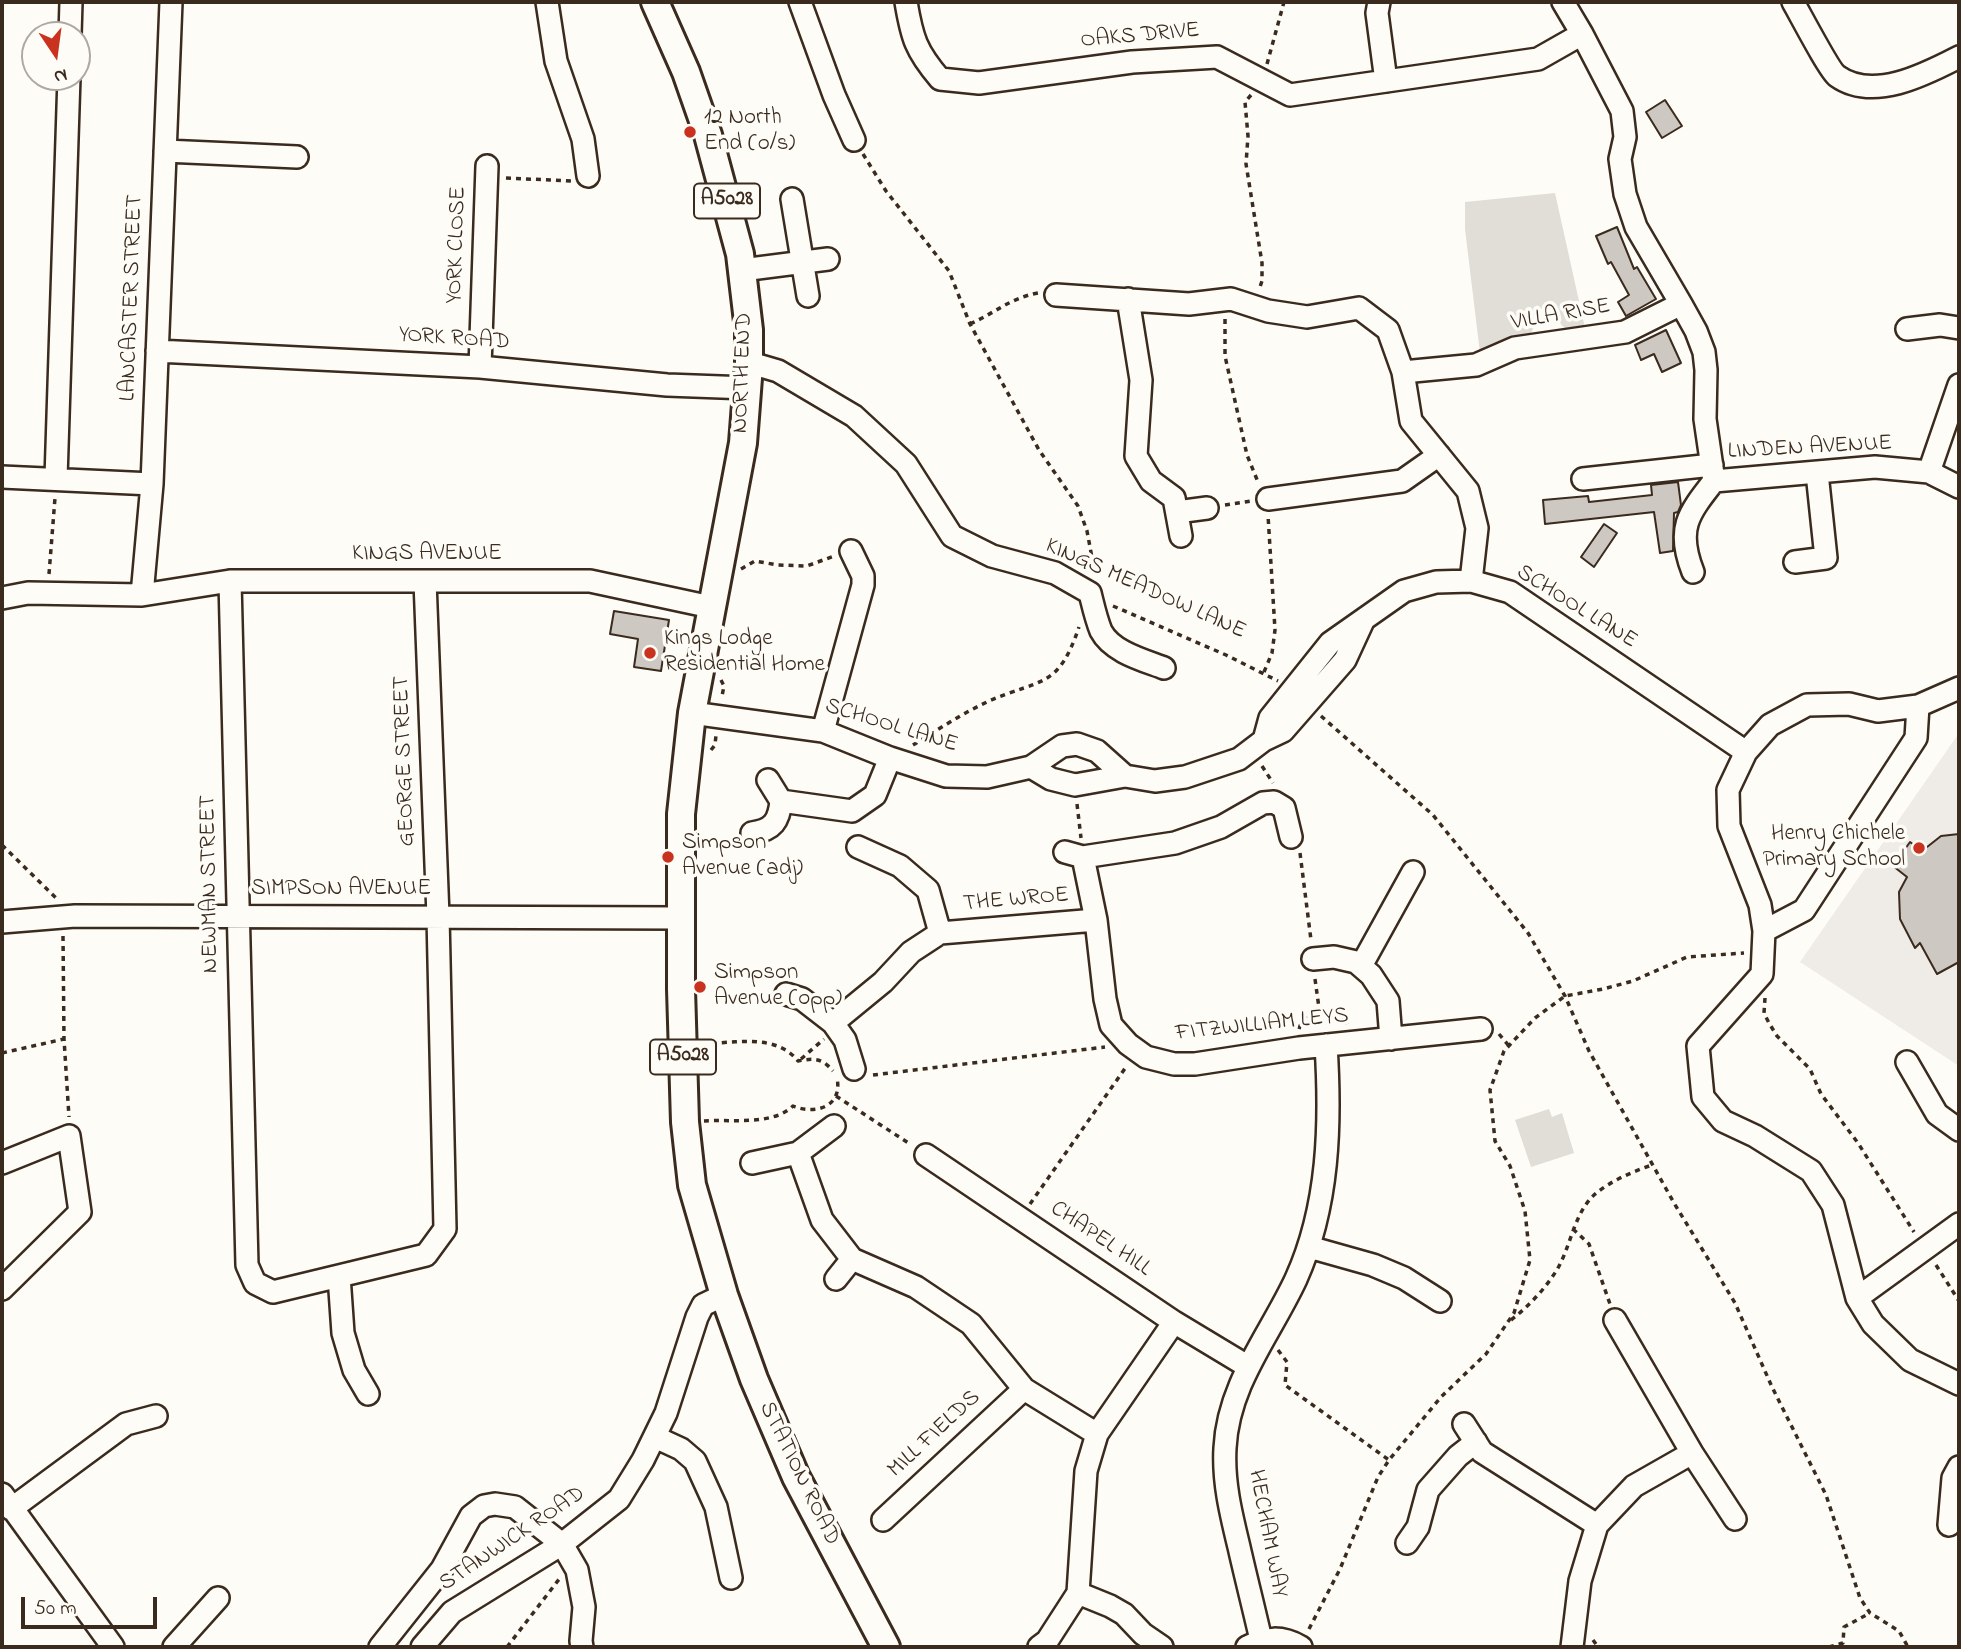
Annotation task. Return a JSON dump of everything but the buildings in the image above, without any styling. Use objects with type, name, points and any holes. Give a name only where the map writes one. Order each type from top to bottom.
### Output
[{"type":"main road","name":"NORTH END","points":[[660,12],[708,135],[725,194],[742,270],[749,330],[749,377],[743,443],[711,607]]},
{"type":"main road","name":"A5028","points":[[711,607],[692,713],[681,814],[680,918],[685,1122],[692,1185],[724,1295]]},
{"type":"main road","name":"STATION ROAD","points":[[724,1295],[754,1379],[796,1477],[886,1647]]},
{"type":"street","points":[[70,21],[71,2]]},
{"type":"street","name":"LANCASTER STREET","points":[[142,595],[152,484],[171,2]]},
{"type":"street","points":[[547,2],[556,61],[583,139],[583,179]]},
{"type":"street","points":[[800,2],[834,95],[854,140]]},
{"type":"street","name":"OAKS DRIVE","points":[[906,2],[910,28],[920,55],[940,79],[978,83],[1132,62],[1217,57],[1290,95],[1538,59],[1582,34]]},
{"type":"street","points":[[1379,2],[1377,13],[1385,81]]},
{"type":"street","name":"LINDEN AVENUE","points":[[1563,2],[1622,111],[1625,136],[1620,159],[1625,194],[1636,227],[1696,331],[1704,352],[1705,419],[1713,473],[1817,473],[1875,467],[1929,472],[1959,487]]},
{"type":"street","points":[[1793,2],[1836,75],[1867,88],[1919,78],[1959,57]]},
{"type":"street","points":[[56,478],[69,91]]},
{"type":"street","points":[[165,151],[297,157]]},
{"type":"street","name":"YORK CLOSE","points":[[480,367],[487,171]]},
{"type":"street","points":[[792,199],[808,296]]},
{"type":"street","points":[[742,270],[828,258]]},
{"type":"street","points":[[1056,295],[1189,304],[1231,299],[1268,311],[1307,317],[1359,308],[1388,330],[1403,372],[1411,421],[1468,491],[1477,528],[1471,581]]},
{"type":"street","points":[[1128,299],[1142,380],[1136,456],[1151,481],[1174,498],[1181,536]]},
{"type":"street","name":"VILLA RISE","points":[[1403,372],[1476,365],[1515,348],[1625,332],[1681,304]]},
{"type":"street","points":[[1907,329],[1940,325],[1959,328]]},
{"type":"street","name":"YORK ROAD","points":[[157,351],[480,367],[667,385],[749,377]]},
{"type":"street","name":"KINGS MEADOW LANE","points":[[749,377],[761,366],[778,371],[854,416],[906,464],[952,536],[992,556],[1055,573],[1090,593]]},
{"type":"street","points":[[1929,472],[1959,385]]},
{"type":"street","points":[[1268,499],[1402,481],[1439,455]]},
{"type":"street","points":[[1583,479],[1713,473]]},
{"type":"street","points":[[1693,572],[1688,558],[1686,521],[1713,473]]},
{"type":"street","points":[[1795,562],[1826,558],[1817,473]]},
{"type":"street","points":[[2,477],[152,484]]},
{"type":"street","points":[[1177,512],[1207,508]]},
{"type":"street","points":[[823,731],[863,585],[863,576],[851,551]]},
{"type":"street","name":"KINGS AVENUE","points":[[2,598],[28,593],[142,595],[230,581],[590,581],[711,607]]},
{"type":"street","name":"NEWMAN STREET","points":[[230,581],[247,1265],[255,1283],[273,1292],[339,1276]]},
{"type":"street","name":"GEORGE STREET","points":[[339,1276],[426,1255],[445,1229],[439,916],[425,581]]},
{"type":"street","name":"SCHOOL LANE","points":[[1076,785],[1125,776],[1155,781],[1185,777],[1267,748],[1345,660],[1364,619],[1404,591],[1436,582],[1471,581],[1510,592],[1746,752]]},
{"type":"street","points":[[1090,593],[1102,634],[1128,654],[1164,668]]},
{"type":"street","points":[[1959,688],[1917,706],[1878,711],[1849,704],[1807,705],[1770,725],[1746,752],[1728,790],[1729,826],[1760,905],[1765,931],[1762,974],[1698,1046],[1703,1097],[1723,1121],[1755,1136],[1811,1171],[1833,1205],[1857,1298],[1873,1324],[1910,1360],[1959,1384]]},
{"type":"street","points":[[1765,931],[1804,910],[1916,738],[1917,706]]},
{"type":"street","name":"SCHOOL LANE","points":[[692,713],[823,731],[946,776],[987,777],[1031,767]]},
{"type":"street","points":[[1076,785],[1051,779],[1031,767],[1062,746],[1077,744],[1097,751],[1125,776]]},
{"type":"street","points":[[781,801],[852,811],[876,795],[899,761]]},
{"type":"street","points":[[752,832],[770,827],[779,817],[781,801],[768,780]]},
{"type":"street","points":[[1132,1047],[1111,1025],[1097,920],[1074,855],[1175,843],[1221,827],[1263,803],[1274,802],[1284,808],[1291,837]]},
{"type":"street","name":"THE WROE","points":[[858,847],[900,866],[928,890],[940,933]]},
{"type":"street","points":[[1360,965],[1413,872]]},
{"type":"street","name":"SIMPSON AVENUE","points":[[2,922],[63,917],[680,918]]},
{"type":"street","name":"THE WROE","points":[[835,1026],[911,952],[940,933],[1097,920]]},
{"type":"street","points":[[1313,959],[1334,957],[1356,962],[1371,975],[1388,1001],[1391,1039]]},
{"type":"street","points":[[786,994],[802,999],[835,1026],[845,1040],[852,1076]]},
{"type":"street","name":"FITZWILLIAM LEYS","points":[[1132,1047],[1156,1060],[1195,1064],[1300,1048],[1481,1029]]},
{"type":"street","name":"HECHAM WAY","points":[[1254,1644],[1226,1490],[1224,1447],[1233,1402],[1247,1366],[1263,1342],[1309,1247],[1323,1184],[1329,1123],[1326,1045]]},
{"type":"street","points":[[1907,1062],[1937,1114],[1959,1130]]},
{"type":"street","points":[[752,1163],[798,1153],[834,1126]]},
{"type":"street","points":[[2,1164],[69,1136],[80,1212],[2,1289]]},
{"type":"street","points":[[798,1153],[822,1220],[852,1259],[916,1287],[971,1324],[1024,1389],[1097,1434]]},
{"type":"street","name":"CHAPEL HILL","points":[[926,1155],[1174,1322],[1247,1366]]},
{"type":"street","points":[[1857,1298],[1959,1224]]},
{"type":"street","points":[[1309,1247],[1373,1265],[1440,1301]]},
{"type":"street","points":[[836,1279],[852,1259]]},
{"type":"street","points":[[339,1276],[343,1332],[354,1370],[368,1394]]},
{"type":"street","name":"STANWICK ROAD","points":[[422,1647],[452,1612],[562,1544],[619,1499],[655,1437],[703,1305],[724,1295]]},
{"type":"street","points":[[1615,1320],[1692,1453],[1735,1519]]},
{"type":"street","points":[[1039,1647],[1047,1641],[1078,1593],[1086,1471],[1097,1434],[1174,1322]]},
{"type":"street","name":"MILL FIELDS","points":[[883,1520],[1024,1389]]},
{"type":"street","points":[[113,1647],[6,1502],[127,1424],[156,1416]]},
{"type":"street","points":[[1464,1424],[1482,1452],[1597,1525]]},
{"type":"street","points":[[655,1437],[681,1449],[695,1461],[716,1507],[731,1578]]},
{"type":"street","points":[[1407,1543],[1418,1527],[1428,1490],[1458,1457],[1476,1443]]},
{"type":"street","points":[[1572,1647],[1580,1581],[1597,1525],[1634,1486],[1692,1453]]},
{"type":"street","points":[[1949,1525],[1953,1478],[1959,1467]]},
{"type":"street","points":[[380,1647],[442,1569],[471,1516],[484,1506],[505,1504],[515,1507],[562,1544],[577,1570],[584,1607],[582,1647]]},
{"type":"street","points":[[1078,1593],[1124,1614],[1143,1634],[1163,1647]]},
{"type":"street","points":[[174,1647],[218,1598]]},
{"type":"street","points":[[1254,1644],[1277,1639],[1301,1647]]},
{"type":"path","points":[[1254,306],[1262,281],[1262,263],[1246,164],[1248,136],[1245,102],[1262,80],[1284,2]]},
{"type":"path","points":[[854,140],[886,191],[949,271],[970,324],[1039,450],[1078,506],[1087,531],[1093,563],[1090,593],[1070,654],[1056,673],[1036,685],[988,702],[914,745],[899,761]]},
{"type":"path","points":[[487,171],[583,179]]},
{"type":"path","points":[[970,324],[1021,296],[1039,293],[1056,295]]},
{"type":"path","points":[[1225,300],[1225,356],[1247,455],[1268,499],[1275,630],[1272,653],[1264,672]]},
{"type":"path","points":[[47,593],[56,478]]},
{"type":"path","points":[[1207,508],[1268,499]]},
{"type":"path","points":[[736,572],[755,561],[807,566],[851,551]]},
{"type":"path","name":"KINGS MEADOW LANE","points":[[1090,593],[1122,611],[1264,672],[1285,685]]},
{"type":"path","points":[[1315,709],[1433,815],[1528,933],[1565,996],[1589,1051],[1652,1165],[1735,1303],[1772,1387],[1826,1494],[1860,1598],[1870,1613],[1899,1631],[1909,1647]]},
{"type":"path","points":[[1267,748],[1262,767],[1287,802],[1284,808]]},
{"type":"path","points":[[1074,855],[1076,785]]},
{"type":"path","points":[[700,843],[751,843],[752,832]]},
{"type":"path","points":[[1291,837],[1300,849],[1319,1008]]},
{"type":"path","points":[[2,845],[62,903],[69,1136]]},
{"type":"path","points":[[1301,1647],[1340,1569],[1378,1476],[1441,1397],[1486,1354],[1514,1313],[1530,1260],[1525,1211],[1510,1166],[1495,1141],[1490,1090],[1504,1051],[1535,1018],[1565,996],[1633,981],[1687,957],[1756,953]]},
{"type":"path","points":[[1766,997],[1764,1013],[1777,1036],[1810,1069],[1821,1094],[1858,1143],[1920,1241]]},
{"type":"path","points":[[1300,1048],[1298,1028],[1302,1019],[1310,1010],[1319,1008],[1335,1011],[1343,1018],[1352,1042]]},
{"type":"path","points":[[798,1061],[835,1026]]},
{"type":"path","points":[[2,1053],[64,1039]]},
{"type":"path","points":[[683,1044],[775,1043],[792,1053],[798,1061]]},
{"type":"path","points":[[798,1061],[819,1059],[852,1076],[1132,1047]]},
{"type":"path","points":[[1020,1218],[1132,1047]]},
{"type":"path","points":[[685,1122],[765,1119],[782,1115],[793,1106],[812,1111],[827,1106],[852,1076]]},
{"type":"path","points":[[836,1096],[926,1155]]},
{"type":"path","points":[[1507,1324],[1529,1306],[1558,1267],[1573,1229],[1593,1196],[1612,1182],[1652,1165]]},
{"type":"path","points":[[1573,1229],[1589,1244],[1615,1320]]},
{"type":"path","points":[[1931,1257],[1959,1301]]},
{"type":"path","points":[[1263,1342],[1272,1345],[1287,1362],[1285,1385],[1389,1460]]},
{"type":"path","points":[[507,1647],[562,1575],[577,1570]]},
{"type":"path","points":[[1829,1647],[1843,1643],[1844,1627],[1870,1613]]},
{"type":"shaded area","points":[[1555,193],[1585,328],[1564,327],[1559,320],[1557,307],[1534,310],[1535,325],[1531,333],[1480,353],[1465,229],[1465,202]]},
{"type":"shaded area","name":"Henry Chichele Primary School","points":[[1959,733],[1959,1066],[1800,962]]},
{"type":"shaded area","points":[[1549,1109],[1552,1117],[1562,1113],[1574,1153],[1531,1167],[1515,1120]]},
{"type":"place","name":"12 North End (o/s)","points":[[690,132]]},
{"type":"place","name":"Kings Lodge Residential Home","points":[[650,653]]},
{"type":"place","name":"Henry Chichele Primary School","points":[[1919,848]]},
{"type":"place","name":"Simpson Avenue (adj)","points":[[668,857]]},
{"type":"place","name":"Simpson Avenue (opp)","points":[[700,987]]}]
